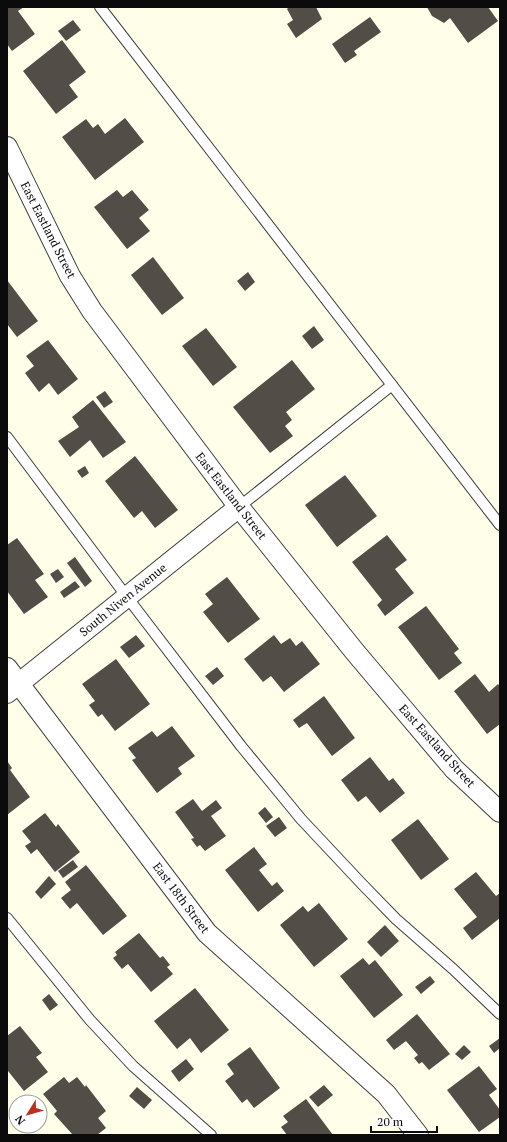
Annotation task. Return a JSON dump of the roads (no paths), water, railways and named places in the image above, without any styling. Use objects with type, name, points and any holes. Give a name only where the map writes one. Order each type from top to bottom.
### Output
[{"type":"street","name":"East Eastland Street","points":[[7,148],[70,276],[92,312],[239,507],[354,652],[454,769],[500,812]]},
{"type":"street","name":"South Niven Avenue","points":[[11,682],[126,597],[239,507]]},
{"type":"street","name":"East 18th Street","points":[[11,682],[207,933],[386,1094],[418,1135]]},
{"type":"lane","points":[[100,7],[500,525]]},
{"type":"lane","points":[[239,507],[392,385]]},
{"type":"lane","points":[[7,437],[126,597],[241,746],[301,819],[396,919],[453,969],[500,1014]]},
{"type":"lane","points":[[7,918],[90,1020],[133,1066],[211,1135]]}]
